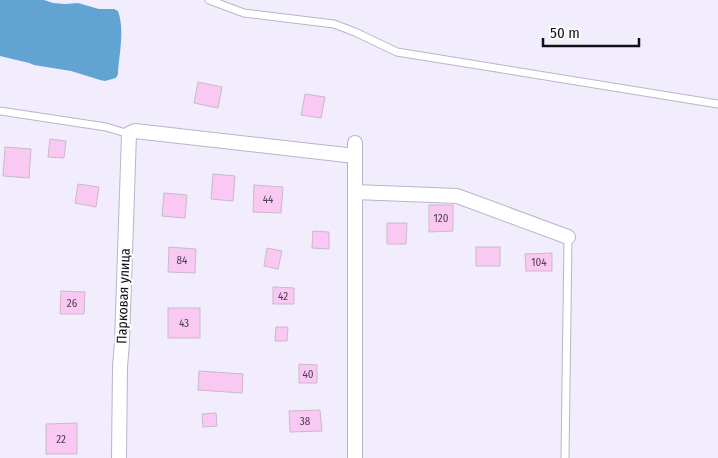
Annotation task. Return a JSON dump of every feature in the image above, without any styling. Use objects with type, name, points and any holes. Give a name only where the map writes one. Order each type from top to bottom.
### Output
[{"type":"street","points":[[129,134],[135,131],[355,150],[355,458]]},
{"type":"street","name":"Парковая улица","points":[[119,458],[120,367],[129,134]]},
{"type":"street","points":[[355,192],[457,196],[568,237]]},
{"type":"lane","points":[[209,0],[244,13],[334,24],[397,52],[718,104]]},
{"type":"lane","points":[[0,110],[106,127],[129,134]]},
{"type":"lane","points":[[565,458],[568,237]]},
{"type":"water","points":[[0,0],[44,0],[53,3],[78,3],[99,9],[114,9],[118,11],[121,34],[118,74],[116,78],[105,81],[71,71],[34,65],[0,56]]},
{"type":"building","points":[[198,82],[222,87],[218,108],[194,103]]},
{"type":"building","points":[[305,94],[325,97],[321,118],[301,115]]},
{"type":"building","points":[[50,139],[66,141],[64,158],[48,157]]},
{"type":"building","points":[[5,147],[31,149],[29,178],[3,176]]},
{"type":"building","points":[[213,174],[235,176],[233,201],[211,199]]},
{"type":"building","points":[[78,184],[99,187],[96,207],[75,203]]},
{"type":"building","points":[[254,185],[283,187],[281,213],[253,212]]},
{"type":"building","points":[[164,193],[187,195],[185,218],[162,216]]},
{"type":"building","points":[[429,205],[453,205],[453,231],[429,232]]},
{"type":"building","points":[[387,223],[407,223],[406,244],[387,244]]},
{"type":"building","points":[[313,231],[329,232],[329,249],[312,248]]},
{"type":"building","points":[[169,247],[196,249],[195,273],[168,272]]},
{"type":"building","points":[[476,247],[500,247],[500,266],[476,266]]},
{"type":"building","points":[[267,248],[282,251],[278,269],[264,266]]},
{"type":"building","points":[[552,253],[552,271],[526,271],[525,254]]},
{"type":"building","points":[[273,287],[294,288],[294,304],[273,304]]},
{"type":"building","points":[[61,291],[85,292],[84,314],[60,314]]},
{"type":"building","points":[[168,308],[200,308],[200,338],[168,338]]},
{"type":"building","points":[[276,327],[288,327],[287,341],[275,341]]},
{"type":"building","points":[[299,364],[317,365],[317,383],[299,383]]},
{"type":"building","points":[[199,371],[243,374],[242,393],[198,390]]},
{"type":"building","points":[[320,410],[322,431],[290,432],[289,411]]},
{"type":"building","points":[[216,413],[217,426],[203,427],[202,414]]},
{"type":"building","points":[[77,423],[77,454],[46,454],[46,424]]}]
